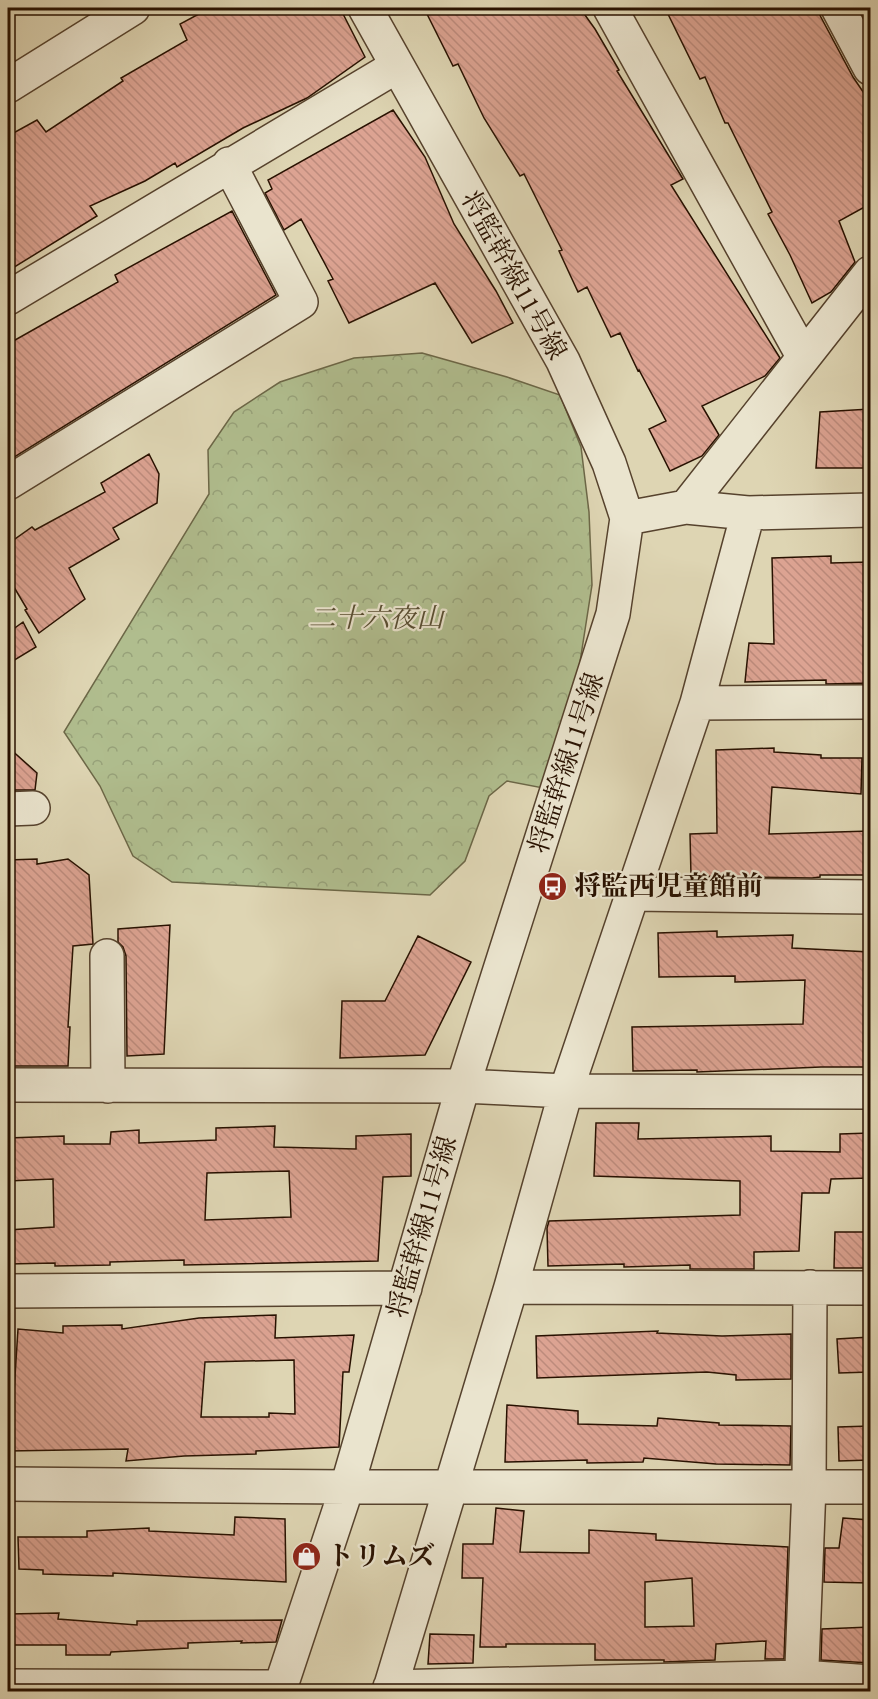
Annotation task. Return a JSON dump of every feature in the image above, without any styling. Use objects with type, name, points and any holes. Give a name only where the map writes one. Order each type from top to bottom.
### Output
[{"type":"street","points":[[8,86],[133,8]]},
{"type":"street","name":"将監幹線11号線","points":[[280,1690],[347,1487],[463,1086],[613,614],[627,518],[609,463],[562,361],[365,8]]},
{"type":"street","points":[[609,8],[803,356]]},
{"type":"street","points":[[838,8],[870,68]]},
{"type":"street","points":[[8,298],[229,164],[397,66]]},
{"type":"street","points":[[8,483],[301,302],[229,164]]},
{"type":"street","points":[[686,507],[870,273]]},
{"type":"street","points":[[627,518],[686,507],[748,513],[870,510]]},
{"type":"street","points":[[748,513],[697,703],[566,1091],[511,1287],[390,1690],[870,1682]]},
{"type":"street","points":[[697,703],[870,702]]},
{"type":"street","points":[[633,894],[870,897]]},
{"type":"street","points":[[108,956],[108,1086]]},
{"type":"street","points":[[8,1085],[463,1086],[566,1091],[870,1092]]},
{"type":"street","points":[[511,1287],[870,1288]]},
{"type":"street","points":[[801,1684],[810,1486],[810,1287]]},
{"type":"street","points":[[8,1291],[405,1288]]},
{"type":"street","points":[[8,1484],[347,1487],[870,1487]]},
{"type":"street","points":[[8,1686],[280,1690]]},
{"type":"green space","name":"二十六夜山","points":[[422,353],[560,395],[581,447],[589,512],[592,585],[575,694],[543,788],[507,781],[489,796],[465,861],[430,895],[172,882],[133,856],[100,786],[64,732],[209,494],[208,450],[234,412],[280,382],[354,358]]},
{"type":"building","points":[[210,8],[340,8],[365,57],[307,98],[243,128],[177,167],[175,163],[145,181],[90,206],[97,216],[8,271],[8,136],[37,120],[46,132],[123,81],[121,78],[187,40],[180,24]]},
{"type":"building","points":[[424,8],[580,8],[595,29],[619,70],[617,71],[683,179],[671,185],[780,358],[765,376],[702,406],[719,435],[702,456],[670,471],[649,429],[666,421],[620,333],[611,337],[587,287],[578,292],[559,251],[562,250],[524,174],[520,176],[484,118],[458,64],[453,66]]},
{"type":"building","points":[[665,8],[816,8],[853,77],[870,102],[870,204],[839,221],[855,262],[831,292],[812,303],[768,214],[772,212],[728,123],[725,123],[705,77],[700,79]]},
{"type":"building","points":[[393,110],[425,157],[454,224],[513,323],[472,343],[435,283],[349,323],[328,281],[333,279],[301,219],[284,230],[265,193],[272,189],[268,180]]},
{"type":"building","points":[[232,211],[276,295],[8,461],[8,344],[118,282],[115,275]]},
{"type":"building","points":[[870,409],[870,468],[816,468],[820,412]]},
{"type":"building","points":[[149,454],[159,474],[157,503],[113,528],[119,539],[69,568],[85,599],[39,633],[8,577],[8,544],[32,527],[35,530],[105,492],[101,483]]},
{"type":"building","points":[[831,556],[831,563],[870,562],[870,683],[826,684],[826,680],[745,682],[749,643],[774,644],[772,558]]},
{"type":"building","points":[[23,622],[36,647],[8,664],[8,633]]},
{"type":"building","points":[[8,747],[37,773],[35,790],[8,790]]},
{"type":"building","points":[[774,748],[774,752],[821,755],[821,758],[862,758],[861,794],[772,787],[769,834],[870,831],[870,875],[820,875],[820,877],[812,878],[691,876],[690,834],[717,833],[716,750]]},
{"type":"building","points":[[37,859],[37,864],[68,859],[89,875],[93,944],[73,946],[68,1066],[12,1066],[12,937],[8,938],[8,860]]},
{"type":"building","points":[[170,925],[164,1054],[127,1056],[126,956],[123,947],[118,942],[118,929]]},
{"type":"building","points":[[717,931],[717,937],[793,935],[792,948],[870,952],[870,1067],[697,1072],[697,1070],[633,1071],[632,1027],[803,1024],[805,980],[735,982],[735,976],[659,977],[658,933]]},
{"type":"building","points":[[418,936],[471,962],[425,1055],[340,1058],[342,1001],[385,1001]]},
{"type":"building","points":[[596,1123],[639,1123],[638,1139],[771,1136],[771,1151],[840,1152],[840,1134],[870,1133],[870,1178],[831,1179],[829,1193],[802,1193],[799,1251],[754,1252],[754,1269],[690,1269],[690,1265],[624,1267],[624,1264],[548,1266],[547,1228],[549,1221],[740,1215],[740,1181],[594,1176]]},
{"type":"building","points":[[275,1126],[274,1147],[356,1149],[356,1136],[411,1134],[411,1176],[383,1177],[378,1261],[184,1265],[184,1260],[110,1262],[110,1265],[8,1264],[8,1230],[54,1227],[53,1179],[8,1181],[8,1138],[64,1136],[64,1144],[110,1144],[111,1132],[139,1130],[139,1143],[216,1140],[216,1128]],"holes":[[[289,1171],[291,1217],[205,1220],[207,1173]]]},
{"type":"building","points":[[835,1232],[870,1232],[870,1268],[834,1268]]},
{"type":"building","points":[[276,1315],[275,1338],[354,1335],[349,1372],[343,1372],[339,1447],[126,1461],[128,1449],[8,1451],[8,1408],[13,1408],[18,1329],[63,1333],[63,1326],[122,1325],[122,1329],[199,1318]],"holes":[[[294,1360],[295,1414],[269,1413],[269,1417],[201,1417],[205,1362]]]},
{"type":"building","points":[[658,1331],[657,1333],[722,1336],[791,1334],[791,1379],[736,1380],[736,1375],[707,1372],[537,1378],[536,1336]]},
{"type":"building","points":[[870,1337],[870,1372],[839,1373],[837,1339]]},
{"type":"building","points":[[507,1405],[578,1411],[578,1424],[657,1426],[658,1418],[719,1423],[719,1425],[791,1426],[790,1465],[716,1464],[644,1458],[643,1462],[587,1463],[587,1460],[505,1462]]},
{"type":"building","points":[[870,1426],[870,1460],[839,1461],[838,1427]]},
{"type":"building","points":[[496,1508],[524,1511],[520,1552],[589,1553],[589,1530],[656,1534],[656,1540],[788,1547],[784,1659],[765,1659],[766,1641],[716,1644],[715,1660],[664,1662],[664,1660],[595,1660],[595,1644],[506,1644],[506,1647],[480,1647],[483,1578],[462,1578],[463,1544],[493,1544]],"holes":[[[692,1578],[694,1626],[645,1627],[645,1582]]]},
{"type":"building","points":[[235,1517],[285,1519],[286,1582],[113,1573],[113,1576],[43,1574],[43,1570],[19,1569],[18,1537],[87,1537],[87,1531],[149,1528],[149,1531],[234,1535]]},
{"type":"building","points":[[843,1518],[870,1520],[870,1583],[824,1582],[825,1548],[839,1548]]},
{"type":"building","points":[[59,1613],[58,1619],[137,1625],[137,1621],[282,1620],[276,1642],[188,1643],[188,1648],[111,1652],[110,1655],[66,1655],[66,1645],[8,1645],[8,1614]]},
{"type":"building","points":[[870,1627],[870,1663],[821,1660],[822,1629]]},
{"type":"building","points":[[430,1634],[474,1635],[473,1663],[428,1664]]},
{"type":"place","name":"将監西児童館前","points":[[553,886]]},
{"type":"place","name":"トリムズ","points":[[306,1556]]}]
